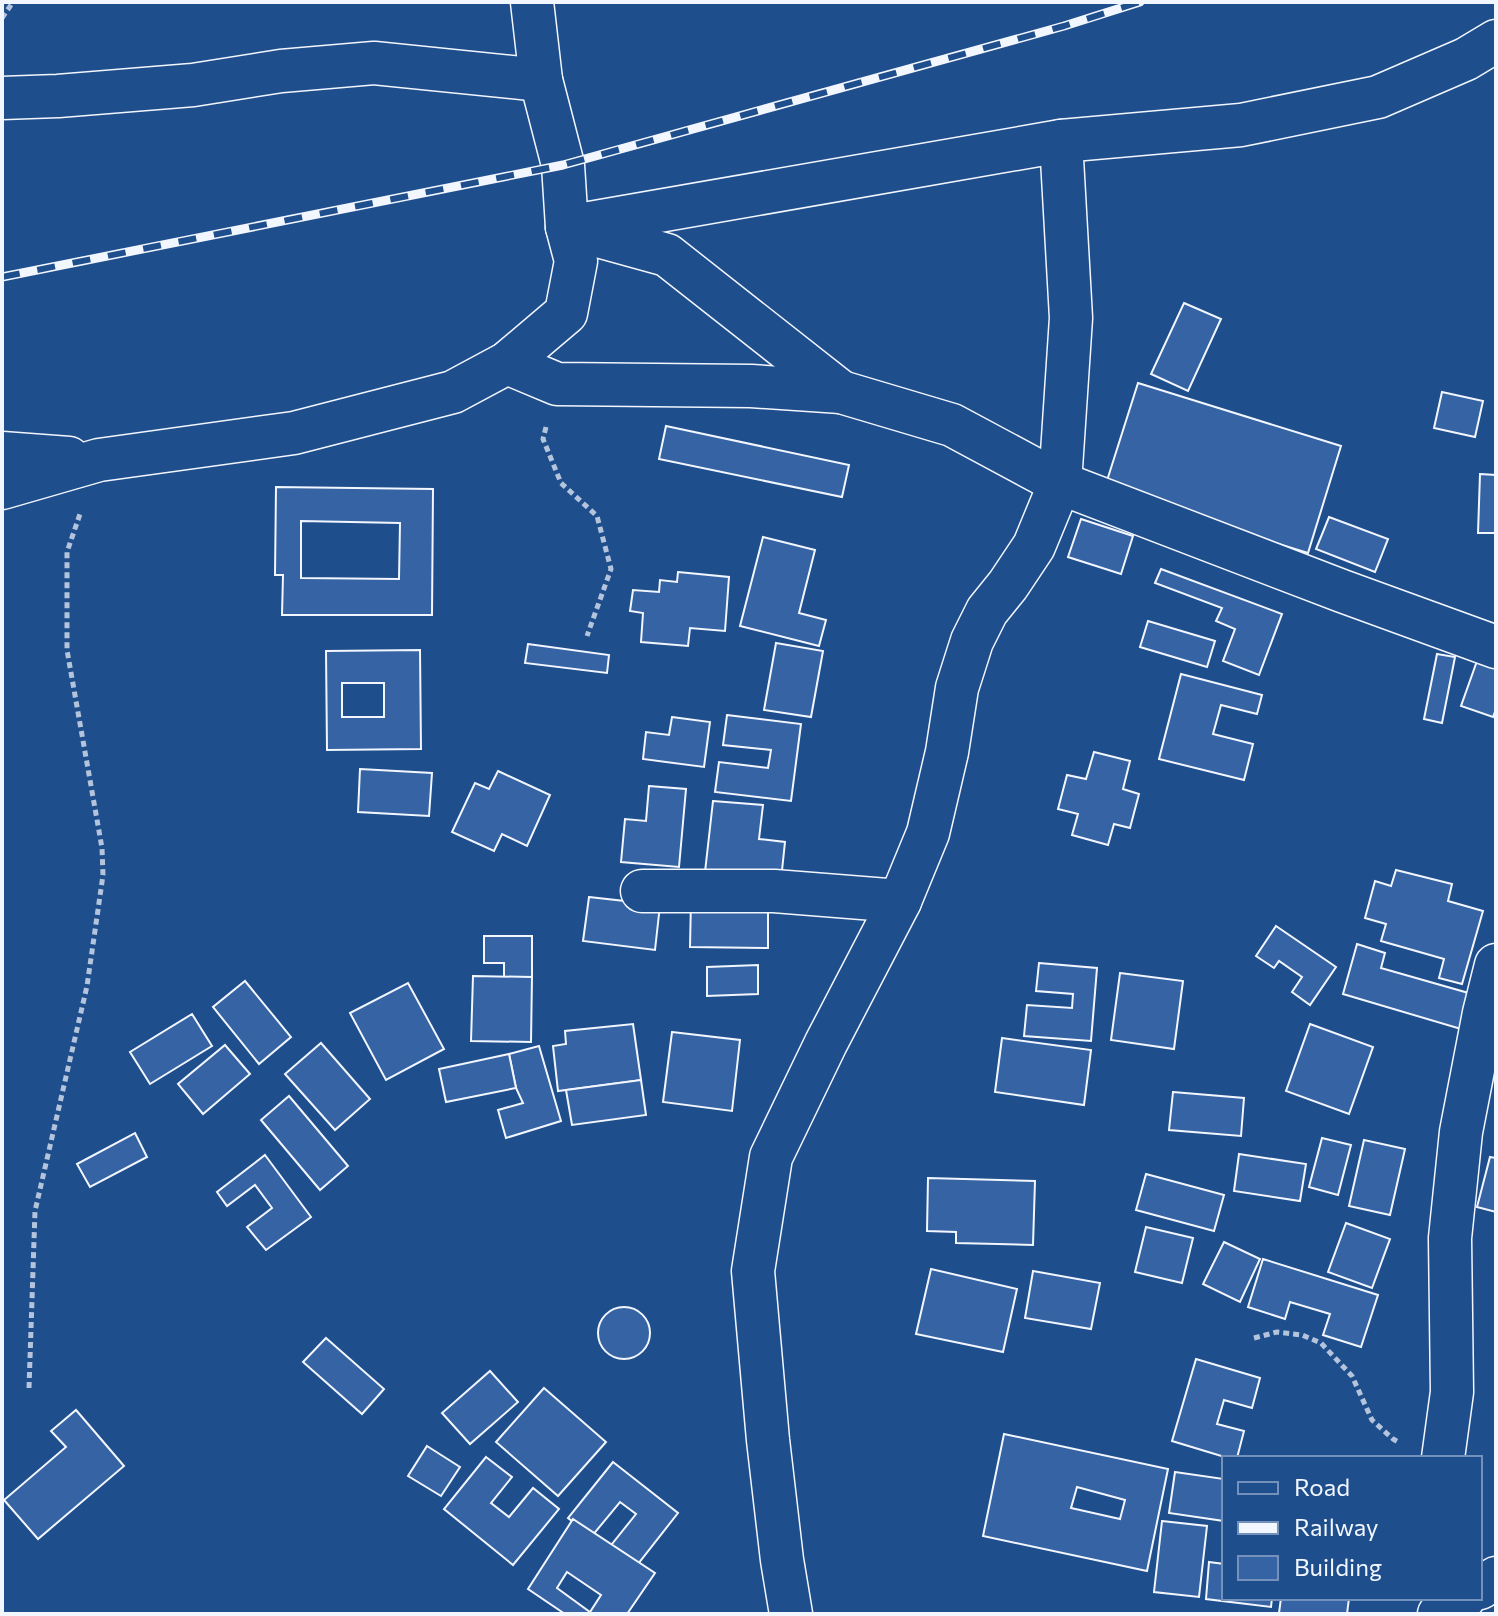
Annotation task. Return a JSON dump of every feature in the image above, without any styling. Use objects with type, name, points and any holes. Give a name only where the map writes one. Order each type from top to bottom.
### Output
[{"type":"street","points":[[2,488],[99,460],[294,433],[453,392],[507,363],[566,313],[576,261],[567,227],[563,165],[541,80],[542,12]]},
{"type":"street","points":[[567,227],[1061,141],[1241,125],[1378,97],[1466,59],[1496,41]]},
{"type":"street","points":[[2,98],[193,85],[281,71],[374,63],[541,80]]},
{"type":"street","points":[[791,1614],[768,1440],[753,1271],[771,1157],[900,901],[928,833],[947,752],[957,688],[972,641],[987,611],[1034,546],[1060,483],[1071,318],[1061,141]]},
{"type":"street","points":[[567,227],[667,255],[841,392]]},
{"type":"street","points":[[507,363],[557,384],[751,386],[841,392],[952,425],[1060,483],[1496,647]]},
{"type":"street","points":[[2,453],[99,460]]},
{"type":"street","points":[[642,891],[774,891],[900,901]]},
{"type":"street","points":[[1424,1452],[1452,1392],[1450,1238],[1461,1132],[1496,965]]},
{"type":"street","points":[[1439,1614],[1461,1600]]},
{"type":"path","points":[[2,18],[13,2]]},
{"type":"path","points":[[557,384],[543,439],[561,483],[597,516],[611,569],[587,636]]},
{"type":"path","points":[[29,1388],[35,1211],[87,986],[103,875],[102,848],[67,650],[67,552],[99,460]]},
{"type":"path","points":[[1254,1338],[1277,1332],[1302,1335],[1321,1343],[1352,1376],[1372,1420],[1393,1439],[1424,1452]]},
{"type":"building","points":[[1184,303],[1221,319],[1188,391],[1151,374]]},
{"type":"building","points":[[1138,383],[1341,446],[1308,553],[1104,490]]},
{"type":"building","points":[[1442,392],[1483,401],[1475,437],[1434,428]]},
{"type":"building","points":[[666,426],[849,465],[842,497],[659,459]]},
{"type":"building","points":[[1480,474],[1496,475],[1496,533],[1478,533]]},
{"type":"building","points":[[276,487],[433,489],[432,615],[282,615],[283,575],[275,575]],"holes":[[[301,521],[400,523],[399,579],[301,578]]]},
{"type":"building","points":[[1329,517],[1388,539],[1375,572],[1316,549]]},
{"type":"building","points":[[1081,519],[1133,536],[1121,574],[1068,557]]},
{"type":"building","points":[[763,537],[815,550],[799,613],[826,620],[819,646],[740,626]]},
{"type":"building","points":[[1161,569],[1282,614],[1259,675],[1223,661],[1235,629],[1216,621],[1222,608],[1155,583]]},
{"type":"building","points":[[678,572],[729,577],[725,631],[690,628],[688,646],[641,642],[643,613],[630,611],[633,590],[659,592],[660,580],[677,582]]},
{"type":"building","points":[[1148,621],[1215,641],[1207,667],[1140,647]]},
{"type":"building","points":[[776,643],[823,651],[811,717],[764,710]]},
{"type":"building","points":[[528,644],[609,655],[607,673],[525,663]]},
{"type":"building","points":[[420,650],[421,749],[327,750],[326,651]],"holes":[[[342,683],[384,683],[384,717],[342,717]]]},
{"type":"building","points":[[1437,654],[1455,657],[1442,723],[1424,719]]},
{"type":"building","points":[[1477,661],[1496,667],[1496,709],[1493,717],[1461,706]]},
{"type":"building","points":[[1181,674],[1262,695],[1257,714],[1221,705],[1213,734],[1253,744],[1244,780],[1159,759]]},
{"type":"building","points":[[727,715],[801,724],[791,801],[715,792],[719,762],[768,768],[771,750],[723,745]]},
{"type":"building","points":[[672,717],[710,722],[704,767],[643,759],[646,732],[669,735]]},
{"type":"building","points":[[1094,752],[1130,761],[1123,789],[1139,794],[1130,828],[1114,824],[1108,845],[1072,835],[1078,814],[1058,809],[1067,775],[1086,779]]},
{"type":"building","points":[[360,769],[432,773],[429,816],[358,812]]},
{"type":"building","points":[[498,771],[550,795],[527,846],[502,834],[494,851],[452,832],[475,783],[489,789]]},
{"type":"building","points":[[649,786],[686,789],[679,867],[621,862],[625,819],[646,821]]},
{"type":"building","points":[[713,801],[763,805],[759,839],[785,842],[781,880],[705,872]]},
{"type":"building","points":[[1396,870],[1452,884],[1448,901],[1483,911],[1462,984],[1439,978],[1444,959],[1381,941],[1386,924],[1365,918],[1375,881],[1391,886]]},
{"type":"building","points":[[589,897],[660,905],[655,950],[583,941]]},
{"type":"building","points":[[691,900],[768,901],[768,948],[690,947]]},
{"type":"building","points":[[1276,926],[1336,967],[1310,1005],[1292,992],[1302,977],[1279,961],[1274,968],[1256,956]]},
{"type":"building","points":[[484,936],[532,936],[532,977],[504,977],[504,963],[484,963]]},
{"type":"building","points":[[1357,944],[1385,953],[1381,968],[1472,994],[1461,1029],[1343,994]]},
{"type":"building","points":[[1039,963],[1097,968],[1091,1041],[1024,1036],[1027,1005],[1072,1008],[1073,994],[1036,991]]},
{"type":"building","points":[[758,965],[758,994],[707,996],[707,967]]},
{"type":"building","points":[[1120,973],[1183,981],[1174,1049],[1111,1040]]},
{"type":"building","points":[[473,976],[532,977],[531,1042],[471,1041]]},
{"type":"building","points":[[245,981],[291,1037],[259,1064],[213,1007]]},
{"type":"building","points":[[408,983],[444,1049],[386,1080],[350,1013]]},
{"type":"building","points":[[192,1014],[212,1046],[150,1084],[130,1052]]},
{"type":"building","points":[[633,1024],[641,1080],[558,1091],[553,1046],[566,1044],[565,1031]]},
{"type":"building","points":[[1310,1024],[1373,1047],[1349,1114],[1286,1091]]},
{"type":"building","points":[[672,1032],[740,1040],[732,1111],[663,1102]]},
{"type":"building","points":[[1002,1038],[1091,1050],[1084,1105],[995,1092]]},
{"type":"building","points":[[321,1043],[370,1099],[335,1130],[285,1074]]},
{"type":"building","points":[[225,1045],[250,1074],[203,1114],[178,1084]]},
{"type":"building","points":[[539,1046],[561,1121],[506,1138],[498,1110],[523,1103],[516,1088],[509,1054]]},
{"type":"building","points":[[509,1054],[516,1088],[446,1102],[439,1069]]},
{"type":"building","points":[[641,1080],[646,1115],[572,1125],[566,1090]]},
{"type":"building","points":[[1173,1092],[1244,1098],[1241,1136],[1169,1130]]},
{"type":"building","points":[[289,1096],[348,1166],[320,1190],[261,1120]]},
{"type":"building","points":[[135,1133],[147,1157],[90,1187],[77,1164]]},
{"type":"building","points":[[1322,1138],[1351,1145],[1338,1195],[1309,1187]]},
{"type":"building","points":[[1364,1140],[1405,1149],[1390,1215],[1349,1206]]},
{"type":"building","points":[[1239,1154],[1306,1164],[1300,1201],[1234,1191]]},
{"type":"building","points":[[265,1155],[311,1217],[266,1250],[247,1227],[272,1208],[255,1185],[227,1206],[217,1192]]},
{"type":"building","points":[[1490,1157],[1496,1158],[1496,1212],[1477,1207]]},
{"type":"building","points":[[1146,1174],[1224,1195],[1214,1231],[1136,1210]]},
{"type":"building","points":[[928,1178],[1035,1181],[1033,1245],[956,1243],[956,1232],[927,1231]]},
{"type":"building","points":[[1346,1223],[1390,1239],[1372,1288],[1328,1272]]},
{"type":"building","points":[[1146,1227],[1193,1238],[1182,1283],[1135,1272]]},
{"type":"building","points":[[1224,1242],[1260,1259],[1240,1302],[1203,1284]]},
{"type":"building","points":[[1263,1259],[1378,1295],[1361,1347],[1323,1335],[1330,1314],[1290,1302],[1285,1319],[1248,1307]]},
{"type":"building","points":[[931,1269],[1017,1289],[1003,1352],[916,1334]]},
{"type":"building","points":[[1033,1271],[1100,1283],[1091,1329],[1025,1318]]},
{"type":"building","points":[[624,1307],[642,1315],[650,1333],[642,1351],[624,1359],[606,1351],[598,1333],[606,1315]]},
{"type":"building","points":[[326,1338],[384,1389],[362,1414],[303,1362]]},
{"type":"building","points":[[1196,1359],[1260,1378],[1252,1408],[1224,1400],[1217,1424],[1244,1431],[1238,1456],[1222,1456],[1172,1441]]},
{"type":"building","points":[[490,1371],[518,1402],[470,1444],[442,1413]]},
{"type":"building","points":[[544,1388],[606,1442],[558,1496],[496,1442]]},
{"type":"building","points":[[76,1410],[124,1466],[38,1539],[4,1500],[66,1447],[51,1431]]},
{"type":"building","points":[[1004,1434],[1168,1469],[1147,1571],[983,1536]],"holes":[[[1077,1487],[1125,1500],[1120,1519],[1071,1508]]]},
{"type":"building","points":[[427,1446],[460,1467],[441,1496],[408,1476]]},
{"type":"building","points":[[486,1457],[512,1477],[491,1503],[509,1517],[533,1488],[559,1509],[513,1565],[444,1509]]},
{"type":"building","points":[[613,1462],[678,1513],[634,1569],[608,1549],[636,1514],[620,1502],[592,1536],[568,1518]]},
{"type":"building","points":[[1175,1472],[1222,1479],[1222,1521],[1169,1513]]},
{"type":"building","points":[[573,1519],[655,1573],[627,1614],[565,1614],[528,1589]],"holes":[[[567,1572],[601,1595],[590,1612],[557,1588]]]},
{"type":"building","points":[[1162,1521],[1207,1526],[1199,1597],[1154,1592]]},
{"type":"building","points":[[1209,1562],[1222,1564],[1222,1600],[1272,1600],[1271,1607],[1206,1599]]},
{"type":"building","points":[[1281,1600],[1349,1600],[1347,1614],[1279,1613]]},
{"type":"railway","points":[[2,277],[563,165],[1064,26],[1140,2]]}]
